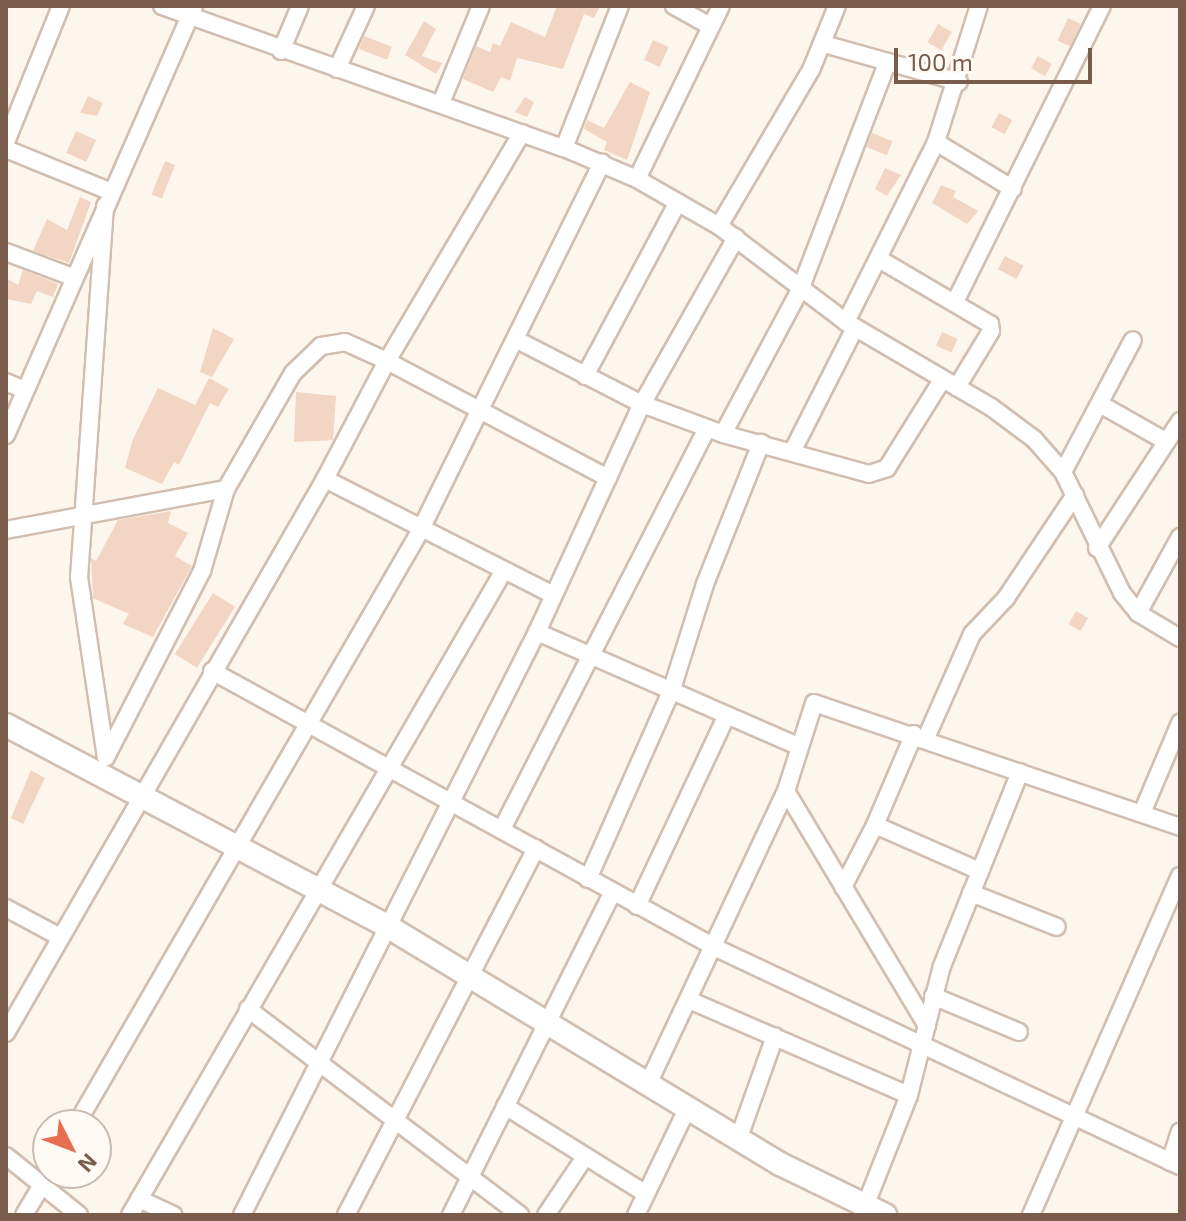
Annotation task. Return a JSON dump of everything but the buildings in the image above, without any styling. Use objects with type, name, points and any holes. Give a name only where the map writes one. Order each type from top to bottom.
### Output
[{"type":"street","points":[[6,142],[61,6]]},
{"type":"street","points":[[162,6],[192,12],[281,51],[441,103],[602,163],[637,179],[719,226],[850,325],[991,407],[1034,439],[1063,472],[1097,548],[1138,613],[1180,638]]},
{"type":"street","points":[[281,51],[300,6]]},
{"type":"street","points":[[337,69],[366,6]]},
{"type":"street","points":[[441,103],[481,6]]},
{"type":"street","points":[[564,148],[620,6]]},
{"type":"street","points":[[674,6],[708,25]]},
{"type":"street","points":[[637,179],[708,25],[721,6]]},
{"type":"street","points":[[719,226],[824,44],[837,6]]},
{"type":"street","points":[[792,452],[879,259],[936,142],[959,82],[979,6]]},
{"type":"street","points":[[956,300],[1102,6]]},
{"type":"street","points":[[6,435],[72,277],[192,12]]},
{"type":"street","points":[[824,44],[959,82]]},
{"type":"street","points":[[723,434],[800,290],[887,63]]},
{"type":"street","points":[[6,1033],[325,479],[387,361],[522,133]]},
{"type":"street","points":[[936,142],[1013,189]]},
{"type":"street","points":[[6,149],[107,198]]},
{"type":"street","points":[[85,1109],[305,723],[420,531],[602,163]]},
{"type":"street","points":[[107,198],[99,342],[79,577],[110,780]]},
{"type":"street","points":[[585,376],[678,202]]},
{"type":"street","points":[[242,1215],[537,632],[642,404],[736,238]]},
{"type":"street","points":[[6,252],[72,277]]},
{"type":"street","points":[[517,340],[642,404],[707,429],[880,474],[955,387],[991,327],[956,300],[879,259]]},
{"type":"street","points":[[1063,472],[1133,340]]},
{"type":"street","points":[[106,757],[202,571],[226,489],[307,355],[331,342],[345,342],[483,409],[608,478]]},
{"type":"street","points":[[6,382],[24,390]]},
{"type":"street","points":[[1100,404],[1165,441]]},
{"type":"street","points":[[1097,548],[1180,421]]},
{"type":"street","points":[[502,829],[588,654],[707,429]]},
{"type":"street","points":[[588,879],[671,692],[705,584],[761,443]]},
{"type":"street","points":[[325,479],[420,531],[552,594]]},
{"type":"street","points":[[6,530],[226,489]]},
{"type":"street","points":[[843,887],[972,634],[1006,598],[1075,495]]},
{"type":"street","points":[[1138,613],[1180,537]]},
{"type":"street","points":[[130,1215],[317,887],[392,772],[503,572]]},
{"type":"street","points":[[537,632],[798,746]]},
{"type":"street","points":[[212,671],[392,772],[502,829],[612,893],[716,948],[922,1048],[1072,1113],[1175,1164],[1180,1132]]},
{"type":"street","points":[[648,1084],[716,948],[786,791],[809,707],[820,702],[1180,827]]},
{"type":"street","points":[[637,906],[726,717]]},
{"type":"street","points":[[1142,813],[1180,723]]},
{"type":"street","points":[[6,725],[387,926],[738,1140],[870,1212],[909,1095],[933,996],[1020,772]]},
{"type":"street","points":[[786,791],[927,1026]]},
{"type":"street","points":[[875,825],[980,871]]},
{"type":"street","points":[[346,1215],[398,1122],[468,974],[536,848]]},
{"type":"street","points":[[1031,1215],[1072,1113],[1180,876]]},
{"type":"street","points":[[451,1215],[612,893]]},
{"type":"street","points":[[971,893],[1057,927]]},
{"type":"street","points":[[6,908],[60,937]]},
{"type":"street","points":[[933,996],[1019,1032]]},
{"type":"street","points":[[689,1000],[909,1095]]},
{"type":"street","points":[[248,1009],[520,1215]]},
{"type":"street","points":[[738,1140],[775,1036]]},
{"type":"street","points":[[505,1106],[645,1193]]},
{"type":"street","points":[[636,1215],[687,1109]]},
{"type":"street","points":[[6,1156],[32,1171]]},
{"type":"street","points":[[546,1215],[585,1157]]},
{"type":"street","points":[[24,1215],[39,1189]]},
{"type":"street","points":[[54,1189],[79,1215]]},
{"type":"street","points":[[139,1199],[173,1215]]}]
